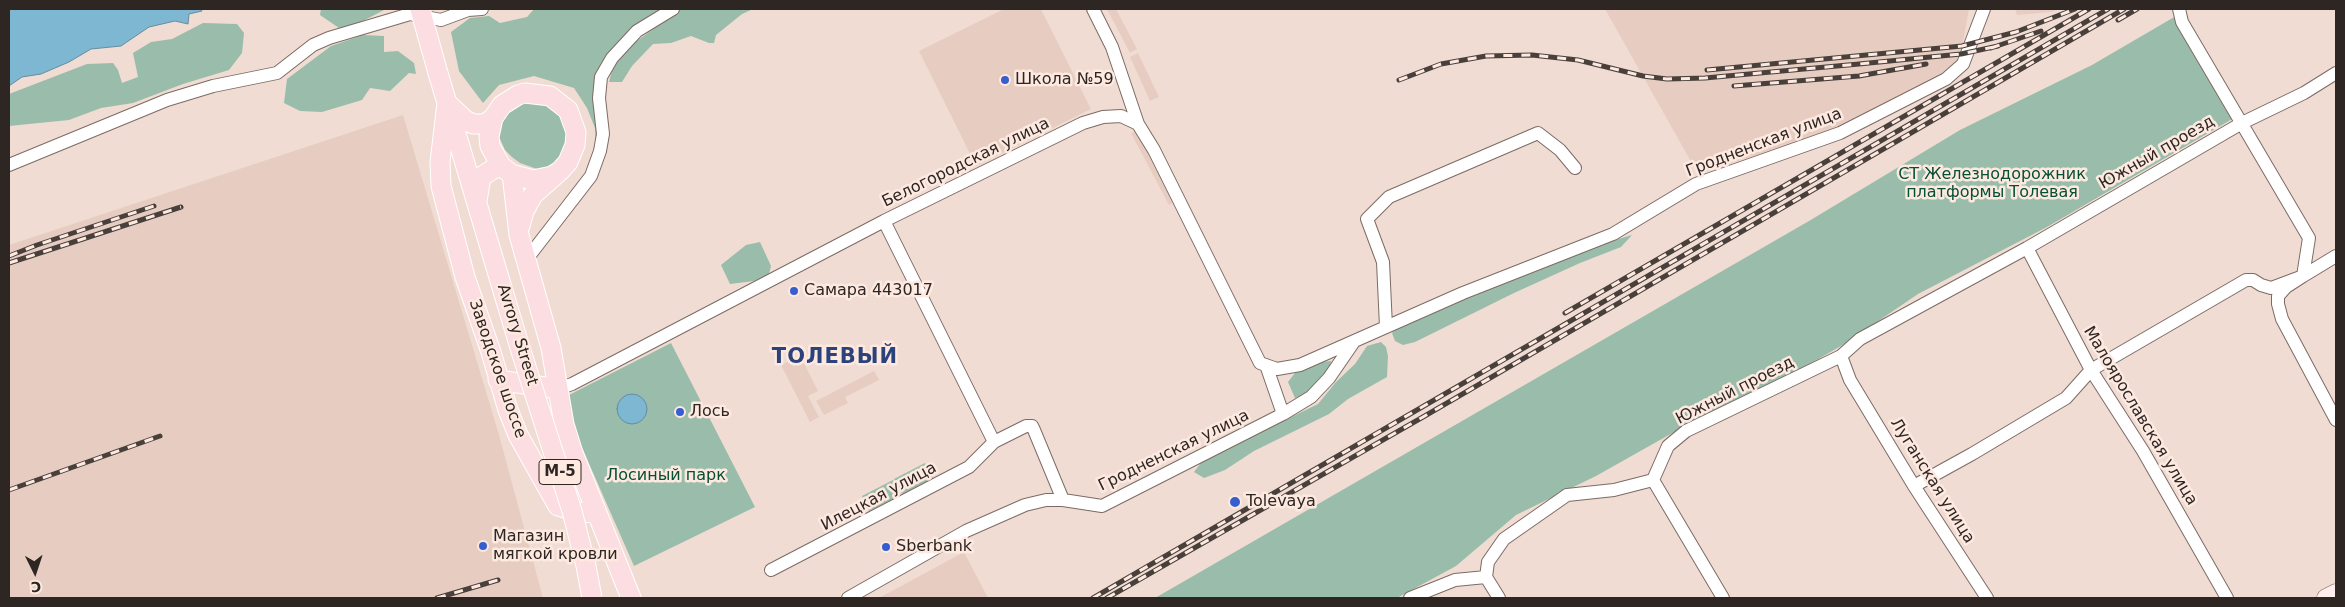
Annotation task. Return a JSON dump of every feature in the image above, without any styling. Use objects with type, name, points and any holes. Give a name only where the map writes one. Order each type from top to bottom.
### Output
[{"type":"main road","name":"Avrory Street","points":[[420,9],[476,205],[572,511],[592,598]]},
{"type":"main road","points":[[519,235],[526,205],[538,190],[568,162],[576,138],[572,117],[558,100],[542,93],[518,95],[502,105],[493,118],[490,128],[490,146],[507,171],[519,235],[551,348],[564,424],[631,598]]},
{"type":"main road","points":[[447,103],[465,120],[473,124],[485,124],[493,118]]},
{"type":"main road","name":"Заводское шоссе","points":[[447,103],[440,162],[441,186],[465,277],[492,352],[498,380],[518,435],[558,506],[578,512],[598,513]]},
{"type":"main road","points":[[476,205],[481,177],[493,169],[507,171],[533,180],[552,176],[560,171]]},
{"type":"main road","points":[[441,186],[443,174],[453,171],[461,174],[470,184]]},
{"type":"main road","points":[[498,380],[558,389]]},
{"type":"main road","points":[[2326,598],[2336,593]]},
{"type":"street","points":[[9,165],[167,100],[213,86],[277,73],[313,45],[329,38],[410,14],[441,20],[468,10],[482,9]]},
{"type":"street","points":[[526,260],[591,176],[600,151],[603,134],[599,98],[601,77],[612,58],[637,31],[673,9]]},
{"type":"street","points":[[1093,9],[1112,47],[1138,124],[1154,150],[1260,363],[1271,367],[1283,414]]},
{"type":"street","name":"Гродненская улица","points":[[1271,367],[1300,365],[1463,293],[1614,234],[1696,184],[1840,133],[1946,79],[1963,64],[1984,9]]},
{"type":"street","points":[[2178,9],[2182,22],[2309,238],[2302,276]]},
{"type":"street","name":"Южный проезд","points":[[1653,480],[1668,446],[1686,432],[1841,356],[1860,339],[2027,248],[2242,123],[2304,92],[2336,73]]},
{"type":"street","name":"Белогородская улица","points":[[558,389],[572,384],[884,221],[1083,123],[1103,116],[1121,116],[1138,124]]},
{"type":"street","points":[[1386,327],[1383,262],[1368,219],[1389,197],[1538,133],[1560,150],[1575,168]]},
{"type":"street","points":[[884,221],[994,442]]},
{"type":"street","name":"Малоярославская улица","points":[[2027,248],[2091,370],[2143,451],[2227,598]]},
{"type":"street","points":[[2336,256],[2286,286],[2278,296],[2282,319],[2336,420]]},
{"type":"street","points":[[1914,486],[2066,398],[2091,370],[2246,280],[2253,280],[2271,288],[2302,276]]},
{"type":"street","name":"Гродненская улица","points":[[848,598],[974,528],[1025,504],[1046,500],[1063,500],[1102,506],[1283,414],[1311,397],[1329,378],[1354,342]]},
{"type":"street","name":"Луганская улица","points":[[1841,356],[1850,380],[1914,486],[1987,598]]},
{"type":"street","name":"Илецкая улица","points":[[771,570],[969,467],[994,442],[1026,426],[1032,426],[1063,500]]},
{"type":"street","points":[[1499,598],[1486,577],[1488,562],[1504,540],[1567,496],[1614,490],[1653,480],[1723,598]]},
{"type":"street","points":[[1410,598],[1455,580],[1486,577]]},
{"type":"shaded area","name":"Школа №59","points":[[1004,9],[1041,9],[1091,109],[976,166],[919,51]]},
{"type":"shaded area","points":[[1107,9],[1116,9],[1137,49],[1130,53]]},
{"type":"shaded area","points":[[1605,9],[1969,9],[1960,59],[1939,76],[1844,126],[1698,174]]},
{"type":"shaded area","points":[[2015,9],[2059,9],[2051,12],[2017,15]]},
{"type":"shaded area","points":[[1138,53],[1159,97],[1150,101],[1130,57]]},
{"type":"shaded area","points":[[403,115],[499,435],[543,598],[9,598],[9,245]]},
{"type":"shaded area","points":[[1137,131],[1174,202],[1169,205],[1131,133]]},
{"type":"shaded area","points":[[800,355],[818,391],[808,396],[819,417],[810,422],[781,365]]},
{"type":"shaded area","points":[[874,371],[879,380],[845,397],[848,403],[824,415],[816,401]]},
{"type":"shaded area","points":[[964,552],[988,598],[879,598]]},
{"type":"green space","points":[[321,9],[386,9],[359,23],[339,28],[320,15]]},
{"type":"green space","points":[[534,9],[672,9],[602,70],[599,157],[587,167],[596,146],[595,128],[587,108],[574,88],[534,76],[499,85],[483,103],[459,71],[451,32],[470,18],[489,16],[500,23],[527,17]]},
{"type":"green space","points":[[681,9],[753,9],[742,14],[716,35],[714,43],[691,36],[671,43],[653,44],[632,66],[622,82],[609,82],[613,66],[634,43]]},
{"type":"green space","name":"СТ Железнодорожник платформы Толевая","points":[[2176,16],[2234,118],[2047,227],[1918,294],[1846,343],[1808,365],[1699,418],[1596,476],[1516,515],[1456,566],[1397,598],[1155,598],[1809,221],[1960,130],[2092,65]]},
{"type":"green space","points":[[203,23],[237,24],[244,33],[242,53],[229,70],[183,84],[133,103],[101,108],[69,120],[9,126],[9,94],[87,64],[113,63],[118,70],[122,83],[138,77],[133,53],[151,42],[172,39]]},
{"type":"green space","points":[[363,35],[384,36],[384,52],[398,51],[414,63],[416,74],[409,73],[390,91],[370,88],[362,100],[322,112],[300,111],[284,103],[287,79],[331,46]]},
{"type":"green space","points":[[529,102],[545,103],[559,111],[569,140],[556,165],[540,170],[520,163],[512,157],[505,150],[496,130],[502,116],[518,105]]},
{"type":"green space","points":[[1632,235],[1621,247],[1514,293],[1415,342],[1403,345],[1395,341],[1392,333],[1397,327],[1491,287],[1601,244]]},
{"type":"green space","points":[[760,242],[771,266],[769,274],[754,281],[730,284],[721,265],[746,245]]},
{"type":"green space","points":[[1381,342],[1386,347],[1388,356],[1387,377],[1348,399],[1329,414],[1254,451],[1225,470],[1204,478],[1194,472],[1203,460],[1318,404],[1336,382],[1355,364],[1367,346]]},
{"type":"green space","name":"Лосиный парк","points":[[671,343],[755,507],[634,566],[569,418],[567,396]]},
{"type":"green space","points":[[1331,361],[1330,368],[1307,394],[1295,398],[1288,382],[1295,373],[1321,362]]},
{"type":"green space","points":[[925,463],[933,478],[902,494],[894,479]]},
{"type":"green space","points":[[893,480],[900,495],[869,511],[862,496]]},
{"type":"water","points":[[9,9],[201,9],[202,11],[189,14],[188,24],[175,21],[149,27],[121,46],[91,49],[69,62],[41,74],[22,77],[9,86]]},
{"type":"water","points":[[632,394],[643,398],[647,409],[643,420],[632,424],[621,420],[617,409],[621,398]]},
{"type":"railway","points":[[1707,70],[1962,46],[2016,32],[2075,9]]},
{"type":"railway","points":[[1565,313],[2089,9]]},
{"type":"railway","points":[[1093,598],[2108,9]]},
{"type":"railway","points":[[1107,598],[1423,417],[2124,9]]},
{"type":"railway","points":[[2118,20],[2137,9]]},
{"type":"railway","points":[[1991,48],[2041,31]]},
{"type":"railway","points":[[1399,80],[1441,64],[1486,56],[1532,55],[1578,60],[1643,76],[1667,79],[1705,78],[1961,54],[1998,46]]},
{"type":"railway","points":[[1734,86],[1859,76],[1926,64]]},
{"type":"railway","points":[[9,256],[154,206]]},
{"type":"railway","points":[[9,263],[181,207]]},
{"type":"railway","points":[[9,490],[160,436]]},
{"type":"railway","points":[[437,598],[498,580]]},
{"type":"place","name":"Школа №59","points":[[1005,80]]},
{"type":"place","name":"Самара 443017","points":[[794,291]]},
{"type":"place","name":"Лось","points":[[680,412]]},
{"type":"place","name":"Tolevaya","points":[[1235,502]]},
{"type":"place","name":"Магазин мягкой кровли","points":[[483,546]]},
{"type":"place","name":"Sberbank","points":[[886,547]]},
{"type":"district","name":"ТОЛЕВЫЙ","points":[[835,358]]}]
